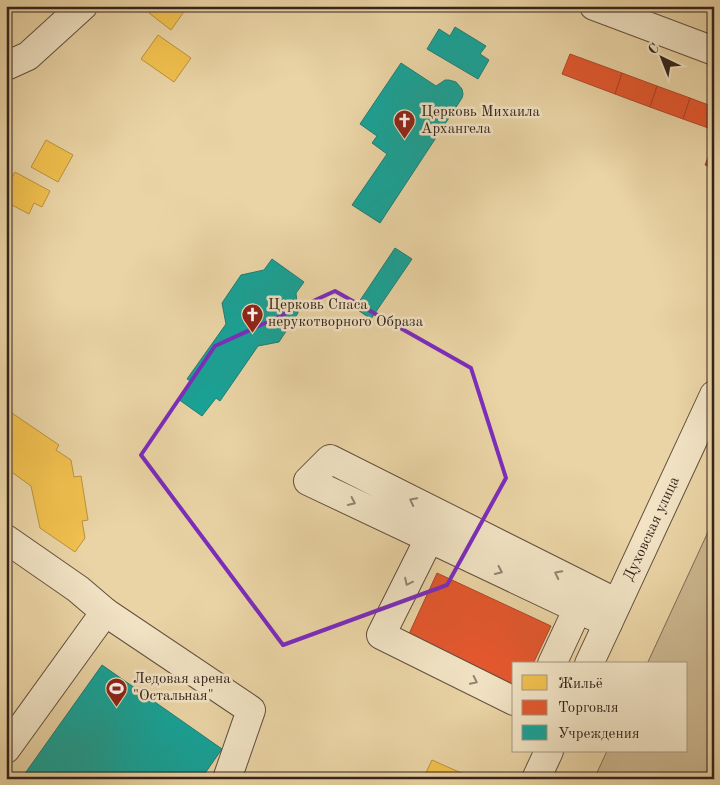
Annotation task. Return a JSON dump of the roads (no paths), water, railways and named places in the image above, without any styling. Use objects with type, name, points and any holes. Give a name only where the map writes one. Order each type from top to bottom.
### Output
[{"type":"street","points":[[6,66],[28,56],[83,6]]},
{"type":"street","points":[[595,6],[714,51]]},
{"type":"street","name":"Духовская улица","points":[[590,662],[714,395]]},
{"type":"street","points":[[582,598],[429,538],[308,481],[330,459],[582,598],[613,613]]},
{"type":"street","points":[[429,538],[381,634],[512,699]]},
{"type":"street","points":[[6,539],[78,589],[105,612],[251,710],[227,779]]},
{"type":"street","points":[[553,662],[582,598]]},
{"type":"street","points":[[6,749],[105,612]]},
{"type":"street","points":[[536,779],[549,752]]},
{"type":"place","name":"Церковь Михаила Архангела","points":[[405,140]]},
{"type":"place","name":"Церковь Спаса нерукотворного Образа","points":[[252,333]]},
{"type":"place","name":"Ледовая арена \"Остальная\"","points":[[117,707]]}]
